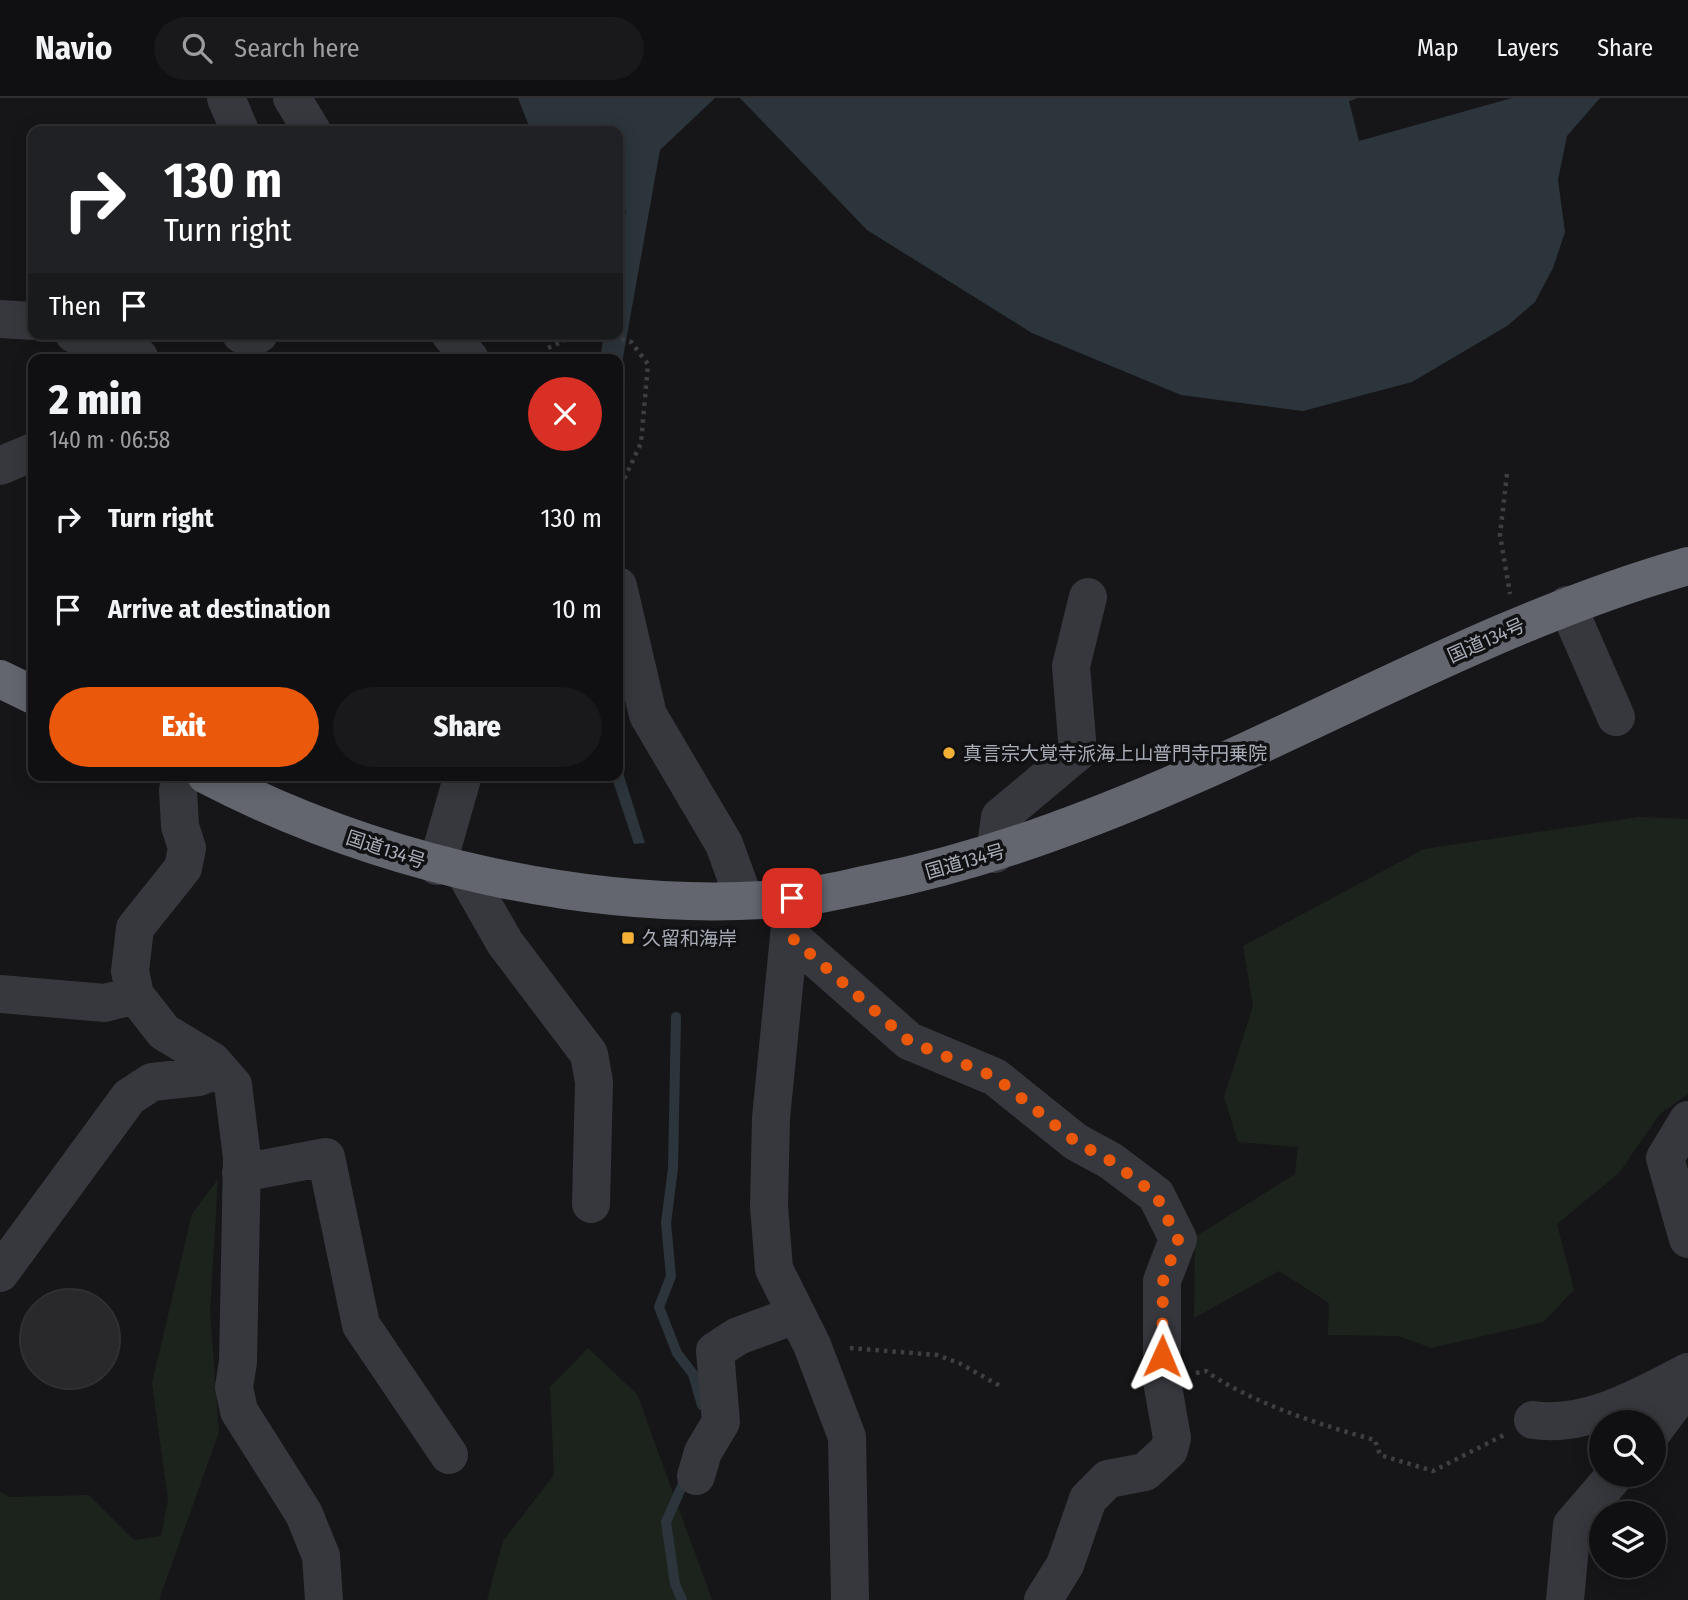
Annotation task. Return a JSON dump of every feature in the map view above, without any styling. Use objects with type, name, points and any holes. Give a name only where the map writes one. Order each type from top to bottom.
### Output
[{"type":"highway","name":"国道134号","points":[[217,781],[246,796],[328,830],[450,869],[605,894],[705,900],[792,898],[913,875],[995,854],[1199,773],[1567,605],[1688,566]]},
{"type":"highway","points":[[0,679],[28,693]]},
{"type":"street","points":[[226,98],[238,126]]},
{"type":"street","points":[[292,98],[309,126]]},
{"type":"street","points":[[0,319],[28,321]]},
{"type":"street","points":[[101,340],[146,350]]},
{"type":"street","points":[[455,340],[466,354]]},
{"type":"street","points":[[0,466],[28,454]]},
{"type":"street","points":[[995,854],[1000,817],[1078,752],[1071,666],[1088,597]]},
{"type":"street","points":[[1567,605],[1616,717]]},
{"type":"street","points":[[623,608],[648,715],[724,844],[744,899]]},
{"type":"street","points":[[182,781],[178,790],[180,826],[187,848],[183,868],[135,928],[130,971],[135,995],[164,1032],[212,1061],[233,1085],[241,1173],[237,1362],[234,1387],[239,1412],[304,1514],[321,1556],[324,1600]]},
{"type":"street","points":[[462,781],[450,869],[589,1054],[594,1082],[591,1204]]},
{"type":"street","points":[[792,898],[771,1118],[769,1206],[774,1269],[804,1330],[847,1437],[850,1600]]},
{"type":"street","points":[[790,936],[909,1041],[995,1077],[1076,1142],[1111,1161],[1156,1195],[1178,1240],[1163,1281],[1162,1381],[1172,1438],[1169,1450],[1145,1472],[1108,1479],[1088,1499],[1065,1565],[1043,1600]]},
{"type":"street","points":[[0,994],[105,1003],[135,995]]},
{"type":"street","points":[[0,1273],[129,1097],[152,1082],[199,1077],[218,1068]]},
{"type":"street","points":[[1688,1120],[1665,1158],[1676,1208],[1688,1240]]},
{"type":"street","points":[[241,1173],[326,1157],[361,1325],[449,1455]]},
{"type":"street","points":[[696,1476],[703,1452],[721,1422],[715,1351],[738,1336],[804,1330]]},
{"type":"street","points":[[1533,1420],[1555,1423],[1619,1407],[1688,1372]]},
{"type":"street","points":[[1666,1414],[1688,1384]]},
{"type":"street","points":[[1565,1600],[1572,1525],[1605,1487]]},
{"type":"path","points":[[623,339],[641,351],[648,364],[641,443],[623,481]]},
{"type":"path","points":[[548,348],[565,340]]},
{"type":"path","points":[[1507,474],[1500,535],[1502,555],[1520,625]]},
{"type":"path","points":[[804,1330],[937,1355],[960,1363],[1002,1387]]},
{"type":"path","points":[[1162,1381],[1206,1371],[1244,1394],[1340,1431],[1375,1440],[1380,1455],[1433,1472],[1533,1420]]},
{"type":"shaded area","points":[[518,98],[715,98],[660,150],[623,358],[623,354],[601,354],[603,340],[623,340],[623,228],[626,210],[623,210],[623,126],[529,126]]},
{"type":"shaded area","points":[[740,98],[1358,98],[1349,101],[1359,141],[1512,98],[1600,98],[1567,136],[1558,180],[1565,232],[1553,268],[1535,302],[1507,326],[1412,382],[1303,411],[1181,395],[1032,333],[867,230]]},
{"type":"shaded area","points":[[623,773],[645,843],[634,844],[613,781],[623,781]]},
{"type":"shaded area","points":[[1639,817],[1688,819],[1688,1094],[1660,1114],[1619,1173],[1557,1224],[1574,1290],[1543,1322],[1431,1348],[1399,1336],[1328,1335],[1329,1303],[1279,1271],[1194,1318],[1195,1237],[1295,1174],[1298,1147],[1238,1142],[1224,1097],[1253,1006],[1243,946],[1424,849]]},
{"type":"shaded area","points":[[218,1179],[210,1311],[219,1432],[159,1600],[0,1600],[0,1492],[10,1497],[89,1495],[134,1540],[161,1536],[168,1500],[152,1383],[192,1214]]},
{"type":"shaded area","points":[[588,1348],[637,1394],[712,1600],[487,1600],[503,1541],[554,1475],[550,1387]]},
{"type":"building","points":[[70,1289],[98,1297],[112,1311],[120,1339],[112,1367],[98,1381],[70,1389],[42,1381],[28,1367],[20,1339],[28,1311],[42,1297]]},
{"type":"waterway","points":[[676,1017],[673,1168],[666,1223],[671,1276],[659,1307],[677,1353],[693,1374],[702,1405]]},
{"type":"waterway","points":[[682,1600],[675,1584],[666,1522],[686,1477]]},
{"type":"place","name":"真言宗大覚寺派海上山普門寺円乗院","points":[[949,753]]},
{"type":"place","name":"久留和海岸","points":[[628,938]]},
{"type":"route","points":[[792,898],[790,936],[909,1041],[995,1077],[1076,1142],[1111,1161],[1156,1195],[1178,1240],[1163,1281],[1162,1356]]}]
